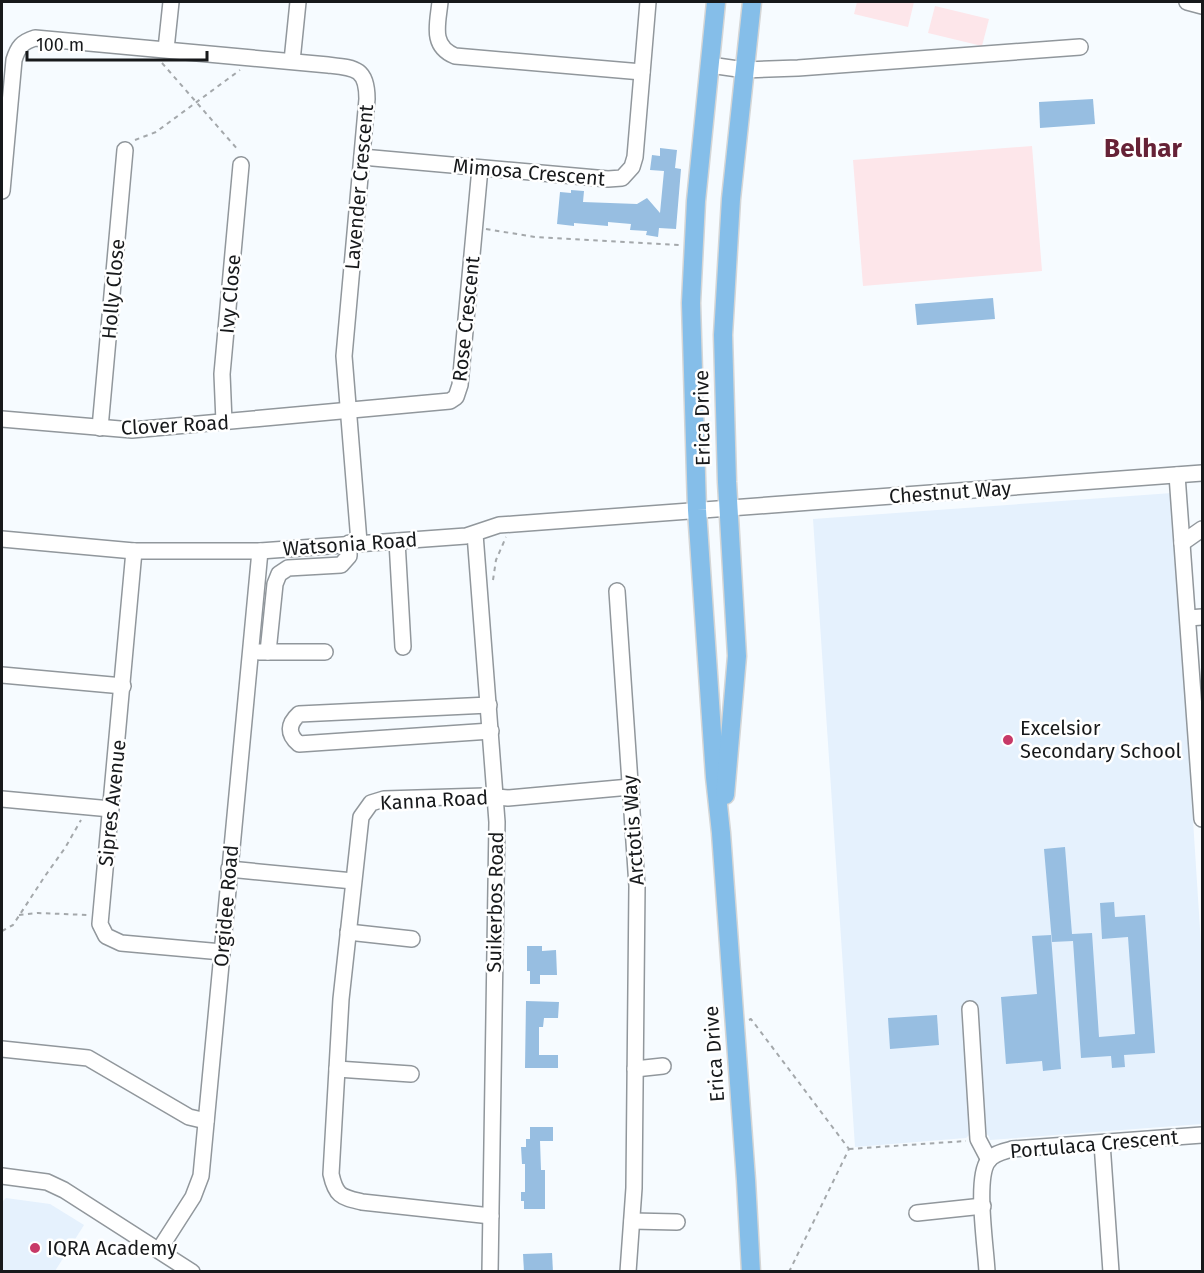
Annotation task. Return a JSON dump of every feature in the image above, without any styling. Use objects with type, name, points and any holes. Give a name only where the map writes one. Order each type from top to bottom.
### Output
[{"type":"main road","name":"Erica Drive","points":[[716,2],[692,261],[693,403],[697,510],[751,1272]]},
{"type":"main road","name":"Erica Drive","points":[[721,833],[737,656],[723,398],[726,272],[731,199],[752,2]]},
{"type":"street","points":[[164,56],[171,2]]},
{"type":"street","points":[[292,61],[298,2]]},
{"type":"street","points":[[440,2],[437,35],[440,47],[455,56],[642,72]]},
{"type":"street","name":"Mimosa Crescent","points":[[362,156],[608,179],[622,178],[632,167],[635,157],[648,2]]},
{"type":"street","points":[[1187,2],[1203,6]]},
{"type":"street","name":"Lavender Crescent","points":[[2,191],[14,60],[20,45],[35,38],[164,56],[292,61],[354,69],[365,78],[367,99],[344,356],[354,543]]},
{"type":"street","points":[[710,65],[745,70],[824,67],[1080,47]]},
{"type":"street","name":"Holly Close","points":[[100,428],[129,145]]},
{"type":"street","name":"Ivy Close","points":[[224,422],[222,374],[241,160]]},
{"type":"street","name":"Rose Crescent","points":[[348,411],[445,403],[456,397],[460,385],[480,168]]},
{"type":"street","name":"Clover Road","points":[[2,419],[132,430],[348,411]]},
{"type":"street","name":"Chestnut Way","points":[[697,510],[1203,473]]},
{"type":"street","points":[[1177,475],[1182,543],[1195,617],[1203,819]]},
{"type":"street","name":"Watsonia Road","points":[[2,539],[134,551],[260,551],[475,534],[499,525],[697,510]]},
{"type":"street","name":"Suikerbos Road","points":[[475,534],[496,797],[490,1272]]},
{"type":"street","points":[[1182,543],[1201,535]]},
{"type":"street","points":[[397,541],[403,647]]},
{"type":"street","points":[[268,652],[275,584],[279,574],[288,568],[341,565],[349,556],[354,543]]},
{"type":"street","name":"Sipres Avenue","points":[[100,914],[134,551]]},
{"type":"street","name":"Orgidee Road","points":[[159,1250],[194,1197],[198,1186],[260,551]]},
{"type":"street","name":"Arctotis Way","points":[[617,591],[637,886],[632,1221],[628,1272]]},
{"type":"street","points":[[250,652],[325,652]]},
{"type":"street","points":[[2,675],[123,686]]},
{"type":"street","points":[[489,705],[299,714],[292,720],[289,730],[292,738],[299,744],[491,731]]},
{"type":"street","name":"Kanna Road","points":[[491,1216],[362,1202],[342,1197],[336,1191],[331,1174],[336,1069],[361,817],[371,803],[384,799],[508,798],[630,787]]},
{"type":"street","points":[[2,799],[111,809]]},
{"type":"street","points":[[229,869],[353,881]]},
{"type":"street","points":[[100,914],[103,932],[113,940],[222,952]]},
{"type":"street","points":[[348,932],[412,939]]},
{"type":"street","points":[[970,1009],[978,1139],[989,1160],[982,1176],[987,1272]]},
{"type":"street","points":[[2,1048],[88,1058],[189,1117],[206,1121]]},
{"type":"street","points":[[635,1069],[663,1066]]},
{"type":"street","points":[[336,1069],[411,1074]]},
{"type":"street","name":"Portulaca Crescent","points":[[989,1160],[996,1153],[1012,1149],[1203,1135]]},
{"type":"street","points":[[1102,1143],[1111,1272]]},
{"type":"street","points":[[2,1176],[47,1182],[64,1190],[192,1272]]},
{"type":"street","points":[[917,1213],[983,1206]]},
{"type":"street","points":[[632,1221],[677,1222]]},
{"type":"path","points":[[164,56],[241,160]]},
{"type":"path","points":[[129,145],[156,132],[247,65]]},
{"type":"path","points":[[474,225],[535,237],[571,237],[599,242],[686,245]]},
{"type":"path","points":[[492,585],[499,549],[510,533]]},
{"type":"path","points":[[2,931],[13,925],[65,848],[87,807]]},
{"type":"path","points":[[19,915],[100,914]]},
{"type":"path","points":[[744,1021],[751,1019],[849,1149]]},
{"type":"path","points":[[849,1149],[970,1141]]},
{"type":"path","points":[[789,1272],[849,1149]]},
{"type":"shaded area","points":[[857,2],[914,2],[908,27],[854,14]]},
{"type":"shaded area","points":[[935,6],[989,19],[982,46],[928,33]]},
{"type":"shaded area","points":[[1032,146],[1042,271],[863,286],[853,160]]},
{"type":"shaded area","name":"Excelsior Secondary School","points":[[1172,493],[1202,960],[1202,1124],[990,1140],[989,1136],[982,1131],[972,1132],[966,1138],[855,1147],[813,519]]},
{"type":"shaded area","name":"IQRA Academy","points":[[6,1198],[50,1204],[84,1225],[55,1271],[2,1271],[2,1202]]},
{"type":"building","points":[[1093,99],[1095,124],[1040,128],[1039,102]]},
{"type":"building","points":[[660,148],[677,150],[675,168],[681,169],[676,229],[659,228],[658,237],[646,235],[647,231],[630,230],[631,224],[608,222],[608,226],[574,223],[574,226],[557,224],[560,192],[571,193],[571,190],[584,191],[583,202],[637,204],[647,198],[660,213],[664,171],[650,170],[652,155],[660,156]]},
{"type":"building","points":[[993,298],[995,319],[917,325],[915,304]]},
{"type":"building","points":[[1065,847],[1072,934],[1092,933],[1099,1037],[1135,1034],[1128,937],[1102,939],[1100,903],[1114,902],[1115,917],[1145,915],[1155,1053],[1124,1055],[1125,1067],[1112,1068],[1111,1056],[1081,1058],[1073,941],[1052,942],[1044,849]]},
{"type":"building","points":[[1051,935],[1061,1069],[1043,1071],[1042,1061],[1006,1064],[1001,997],[1037,994],[1032,936]]},
{"type":"building","points":[[527,946],[542,946],[542,951],[556,950],[557,975],[540,975],[540,984],[530,984],[530,971],[527,971]]},
{"type":"building","points":[[526,1001],[559,1002],[558,1018],[544,1018],[543,1027],[539,1027],[539,1055],[558,1055],[558,1068],[525,1068]]},
{"type":"building","points":[[937,1015],[939,1045],[890,1049],[888,1018]]},
{"type":"building","points":[[530,1127],[553,1127],[553,1141],[540,1141],[541,1170],[545,1170],[545,1209],[524,1209],[524,1201],[521,1201],[521,1192],[525,1192],[525,1164],[522,1164],[521,1147],[526,1147],[526,1139],[530,1139]]},
{"type":"building","points":[[552,1253],[553,1272],[524,1272],[523,1254]]},
{"type":"place","name":"Excelsior Secondary School","points":[[1008,740]]},
{"type":"place","name":"IQRA Academy","points":[[35,1248]]},
{"type":"district","name":"Belhar","points":[[1143,148]]}]
